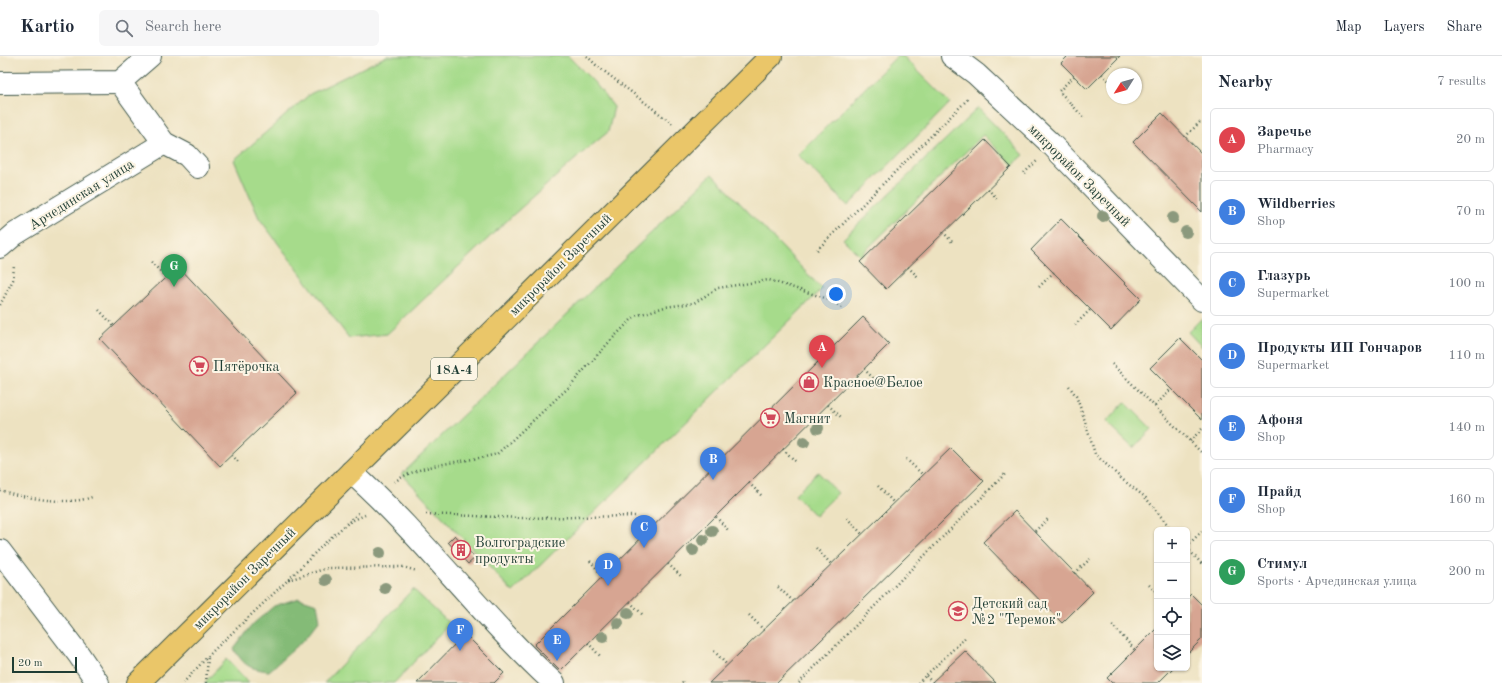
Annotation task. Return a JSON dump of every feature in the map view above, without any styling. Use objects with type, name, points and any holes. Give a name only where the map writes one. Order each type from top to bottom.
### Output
[{"type":"main road","name":"микрорайон Заречный","points":[[138,683],[771,56]]},
{"type":"street","points":[[0,83],[120,82],[150,56]]},
{"type":"street","name":"микрорайон Заречный","points":[[952,56],[985,82],[1056,148],[1202,300]]},
{"type":"street","points":[[120,82],[164,143],[187,155],[198,167]]},
{"type":"street","name":"Арчединская улица","points":[[8,241],[164,143]]},
{"type":"street","points":[[351,472],[376,495],[510,640],[554,683]]},
{"type":"street","points":[[0,551],[79,655],[98,683]]},
{"type":"path","points":[[587,56],[596,65],[689,136]]},
{"type":"path","points":[[1102,74],[1106,78]]},
{"type":"path","points":[[1074,76],[1059,91],[1085,119]]},
{"type":"path","points":[[817,250],[985,82]]},
{"type":"path","points":[[1185,137],[1200,122]]},
{"type":"path","points":[[988,189],[997,199]]},
{"type":"path","points":[[943,232],[953,243]]},
{"type":"path","points":[[0,305],[13,280],[8,241]]},
{"type":"path","points":[[151,262],[166,277]]},
{"type":"path","points":[[908,267],[918,277]]},
{"type":"path","points":[[1039,287],[1054,272]]},
{"type":"path","points":[[376,495],[401,477],[435,466],[483,458],[497,454],[568,388],[611,340],[635,316],[665,307],[694,302],[718,288],[769,280],[825,298],[844,308]]},
{"type":"path","points":[[1075,325],[1091,309]]},
{"type":"path","points":[[99,310],[114,326]]},
{"type":"path","points":[[1112,364],[1202,452]]},
{"type":"path","points":[[864,369],[877,382]]},
{"type":"path","points":[[1069,386],[1076,396],[1095,454],[1123,480],[1145,497],[1170,527]]},
{"type":"path","points":[[1155,406],[1171,389]]},
{"type":"path","points":[[828,405],[841,417]]},
{"type":"path","points":[[1190,441],[1202,428]]},
{"type":"path","points":[[783,450],[796,462]]},
{"type":"path","points":[[232,455],[240,464]]},
{"type":"path","points":[[906,459],[923,475]]},
{"type":"path","points":[[799,683],[1005,474]]},
{"type":"path","points":[[749,483],[762,496]]},
{"type":"path","points":[[878,486],[894,503]]},
{"type":"path","points":[[0,490],[14,495],[50,500],[85,499],[92,497]]},
{"type":"path","points":[[183,683],[328,540],[349,522],[369,513],[529,518],[635,516]]},
{"type":"path","points":[[716,517],[728,530]]},
{"type":"path","points":[[846,518],[862,534]]},
{"type":"path","points":[[1035,531],[1049,518]]},
{"type":"path","points":[[1190,544],[1202,531]]},
{"type":"path","points":[[816,548],[831,564]]},
{"type":"path","points":[[1190,550],[1202,564]]},
{"type":"path","points":[[1075,573],[1090,559]]},
{"type":"path","points":[[590,561],[603,576]]},
{"type":"path","points":[[668,564],[681,576]]},
{"type":"path","points":[[288,580],[328,568],[403,567],[417,571]]},
{"type":"path","points":[[1149,585],[1154,590]]},
{"type":"path","points":[[778,587],[793,601]]},
{"type":"path","points":[[630,602],[643,615]]},
{"type":"path","points":[[749,615],[764,630]]},
{"type":"path","points":[[1112,626],[1135,650]]},
{"type":"path","points":[[918,683],[966,637]]},
{"type":"path","points":[[588,643],[601,657]]},
{"type":"path","points":[[714,651],[727,665]]},
{"type":"path","points":[[206,683],[208,657]]},
{"type":"path","points":[[926,676],[932,682]]},
{"type":"green space","points":[[387,56],[568,56],[594,82],[614,107],[608,132],[513,215],[387,334],[349,338],[259,218],[234,160],[310,94]]},
{"type":"green space","points":[[897,56],[903,56],[950,103],[848,206],[798,155]]},
{"type":"green space","points":[[978,108],[1024,155],[1013,165],[983,135],[860,256],[843,239]]},
{"type":"green space","points":[[712,174],[822,289],[513,592],[402,474]]},
{"type":"green space","points":[[1202,318],[1202,347],[1188,332]]},
{"type":"green space","points":[[1125,402],[1152,429],[1133,448],[1106,422]]},
{"type":"green space","points":[[818,472],[838,493],[815,516],[795,495]]},
{"type":"green space","points":[[413,589],[450,624],[394,683],[324,683]]},
{"type":"green space","points":[[299,598],[317,604],[320,620],[304,640],[269,671],[252,668],[244,663],[234,649],[253,624],[274,606]]},
{"type":"green space","points":[[227,659],[249,683],[204,683]]},
{"type":"building","points":[[1068,56],[1120,56],[1108,68],[1106,68],[1106,70],[1087,89],[1061,63]]},
{"type":"building","points":[[1162,113],[1202,154],[1202,212],[1133,142]]},
{"type":"building","points":[[985,140],[1011,167],[886,289],[860,262]]},
{"type":"building","points":[[1061,219],[1141,299],[1111,330],[1031,250]]},
{"type":"building","name":"Пятёрочка","points":[[178,266],[297,393],[220,466],[100,339]]},
{"type":"building","points":[[863,317],[889,344],[560,671],[534,645]]},
{"type":"building","points":[[1180,338],[1202,360],[1202,420],[1150,368]]},
{"type":"building","points":[[951,448],[984,481],[777,683],[709,683]]},
{"type":"building","points":[[1015,511],[1093,592],[1062,623],[983,542]]},
{"type":"building","name":"Волгоградские продукты","points":[[455,535],[475,558],[468,564],[448,542]]},
{"type":"building","points":[[1191,594],[1202,605],[1202,639],[1190,651],[1190,599]]},
{"type":"building","points":[[1154,631],[1154,671],[1170,671],[1158,683],[1112,683],[1107,678]]},
{"type":"building","points":[[465,634],[504,673],[494,683],[417,683]]},
{"type":"building","points":[[965,651],[996,683],[931,683]]},
{"type":"place","name":"Стимул","points":[[174,287]]},
{"type":"place","name":"Пятёрочка","points":[[199,366]]},
{"type":"place","name":"Заречье","points":[[822,368]]},
{"type":"place","name":"Красное@Белое","points":[[809,382]]},
{"type":"place","name":"Магнит","points":[[770,418]]},
{"type":"place","name":"Wildberries","points":[[713,480]]},
{"type":"place","name":"Глазурь","points":[[644,548]]},
{"type":"place","name":"Волгоградские продукты","points":[[461,550]]},
{"type":"place","name":"Продукты ИП Гончаров","points":[[608,586]]},
{"type":"place","name":"Детский сад №2 \"Теремок\"","points":[[958,611]]},
{"type":"place","name":"Прайд","points":[[460,651]]},
{"type":"place","name":"Афоня","points":[[557,661]]}]
